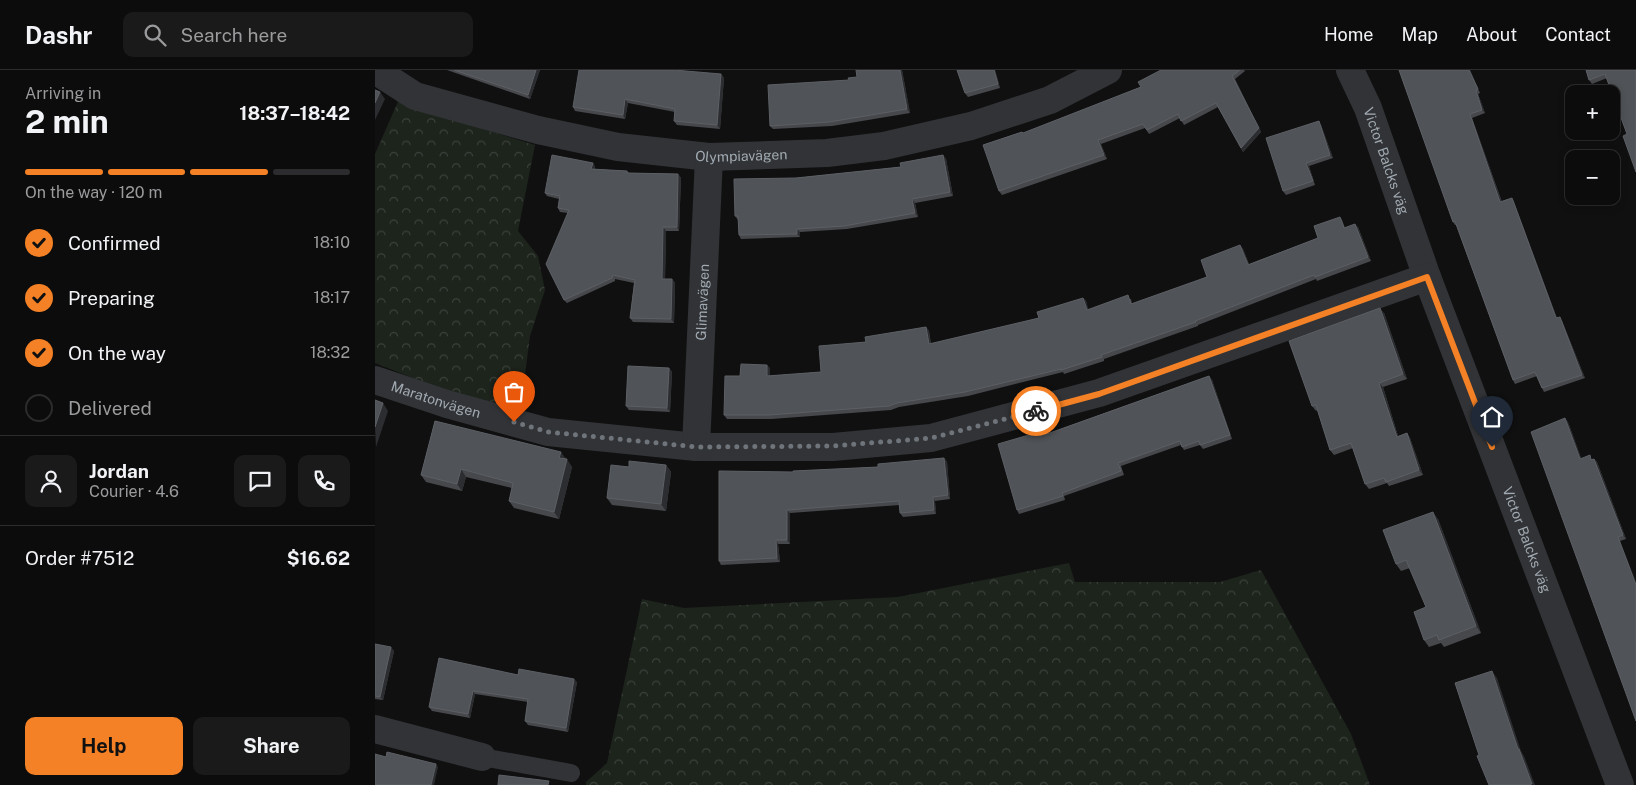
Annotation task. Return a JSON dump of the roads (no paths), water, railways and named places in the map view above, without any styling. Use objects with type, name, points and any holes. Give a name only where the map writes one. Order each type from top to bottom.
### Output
[{"type":"street","name":"Olympiavägen","points":[[375,70],[415,96],[538,130],[618,147],[709,157],[827,154],[884,146],[971,126],[1050,100],[1108,70]]},
{"type":"street","name":"Victor Balcks väg","points":[[1350,70],[1368,108],[1427,277],[1620,785]]},
{"type":"street","name":"Glimavägen","points":[[697,447],[709,157]]},
{"type":"street","name":"Maratonvägen","points":[[375,380],[447,404],[548,432],[697,447],[833,446],[931,438],[1099,394],[1427,277]]},
{"type":"street","points":[[375,729],[482,757]]},
{"type":"lane","points":[[482,757],[571,773]]}]
